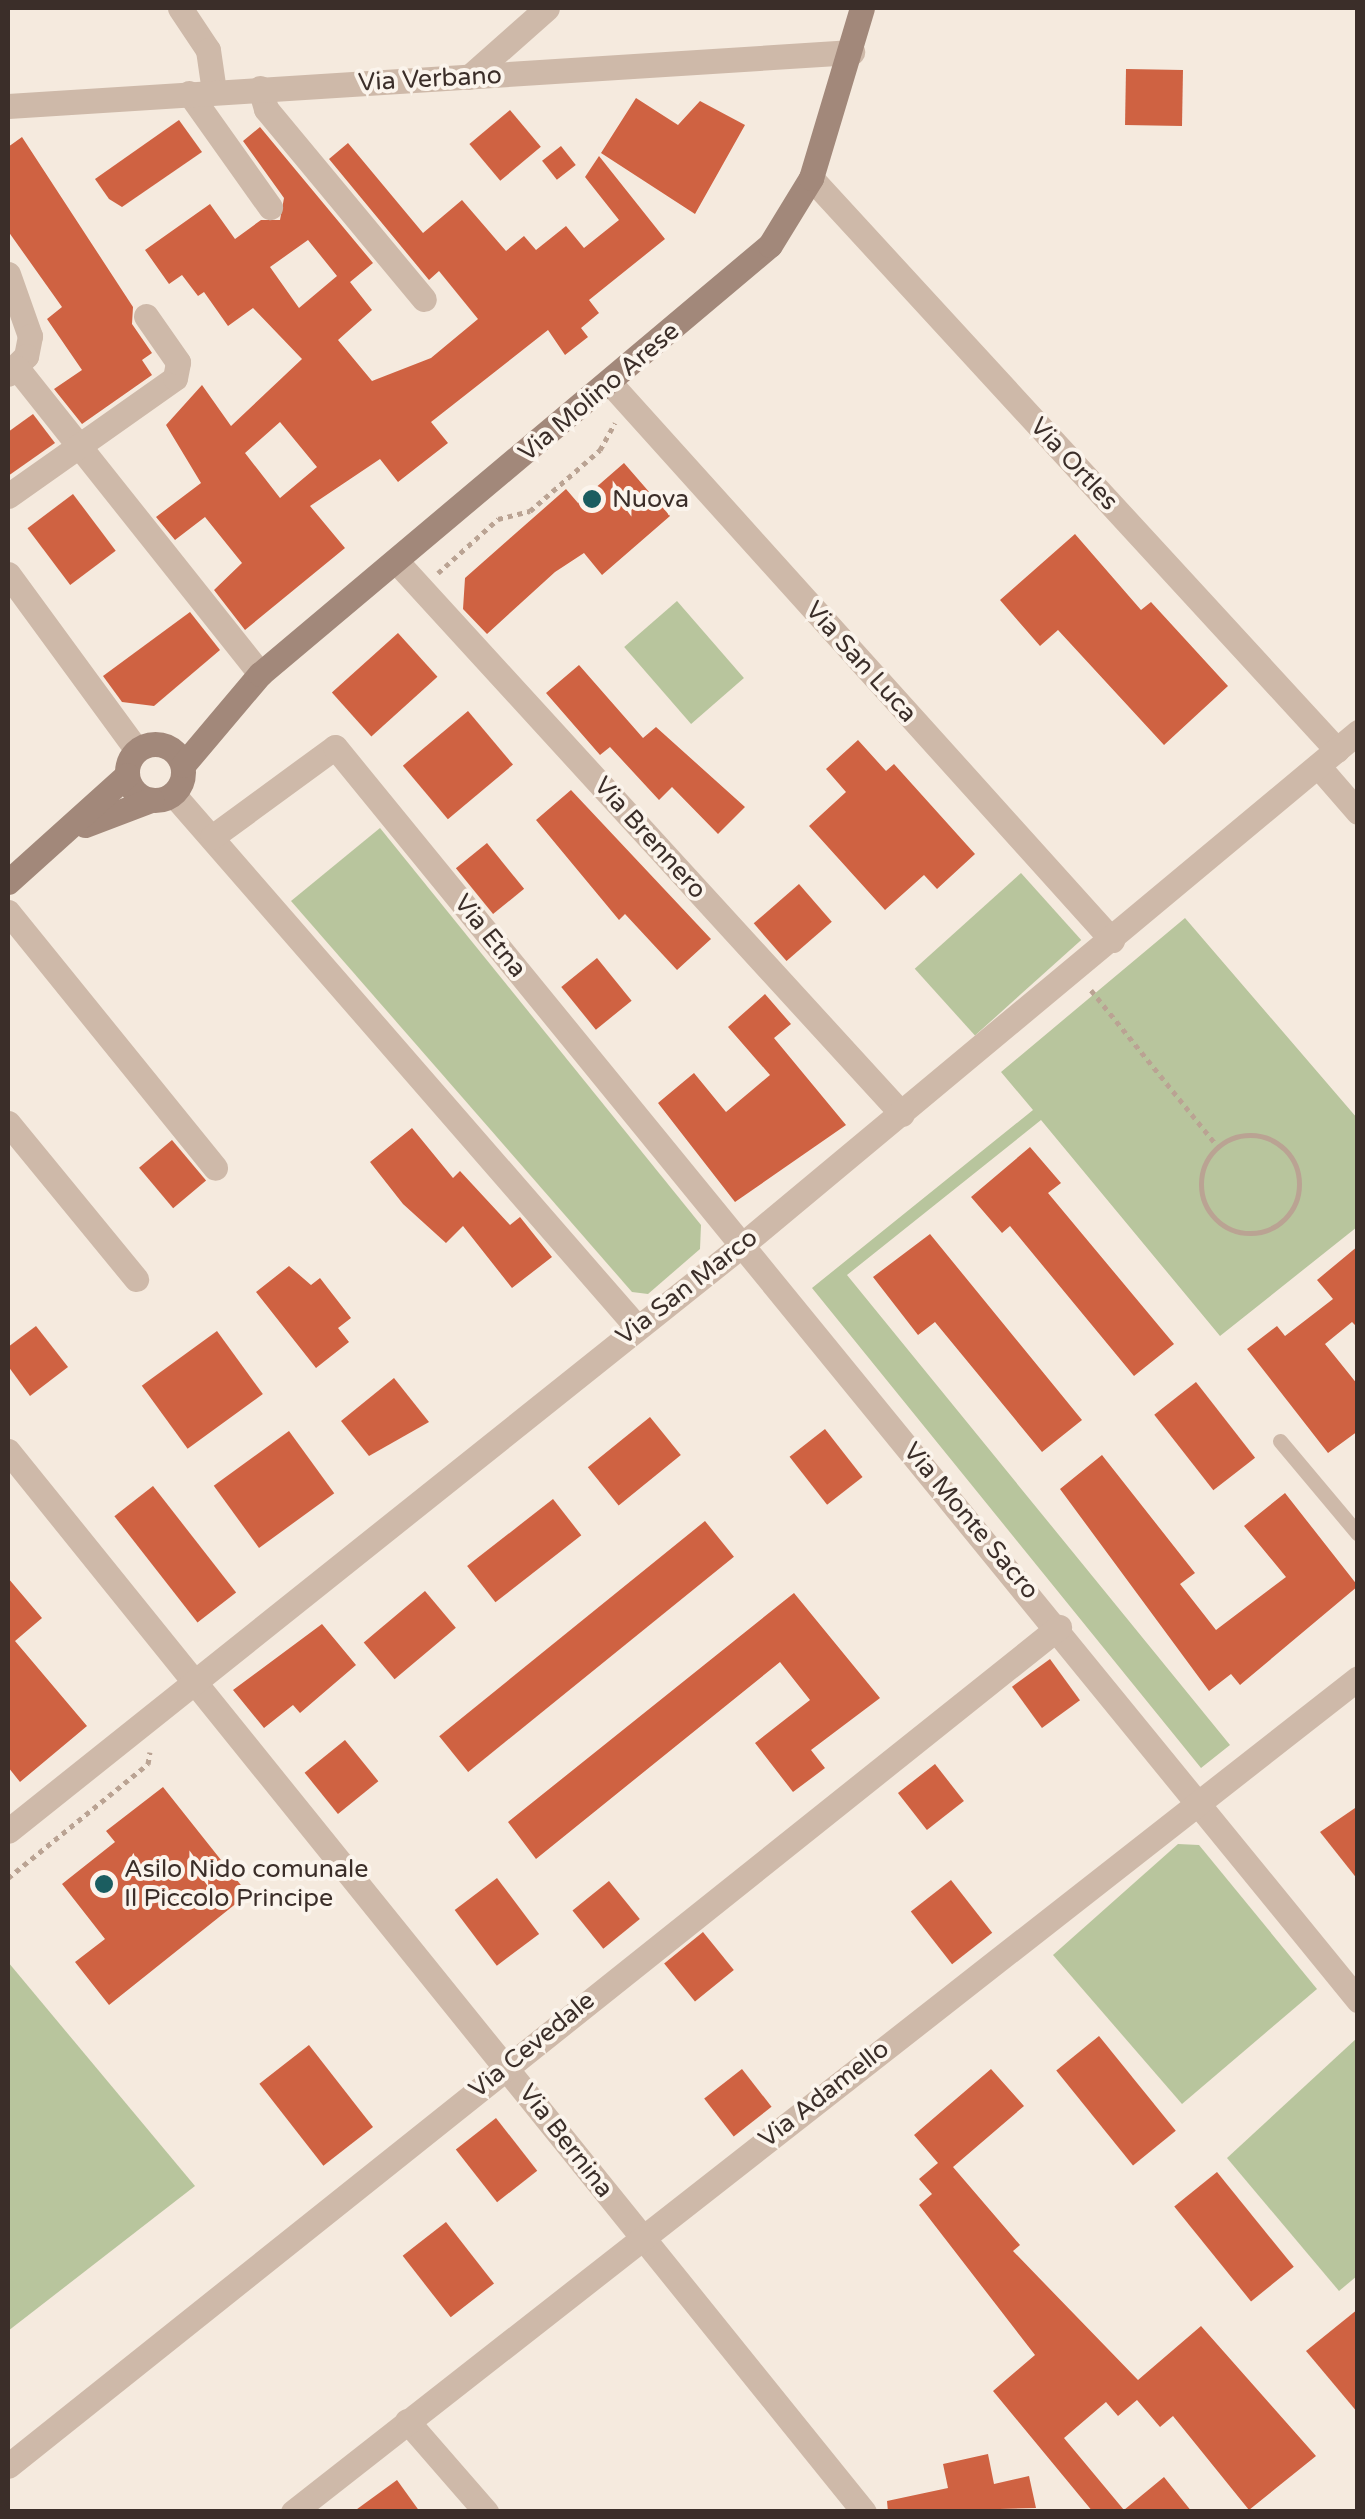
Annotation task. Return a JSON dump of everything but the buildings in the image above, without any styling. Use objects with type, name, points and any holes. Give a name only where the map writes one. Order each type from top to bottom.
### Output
[{"type":"street","points":[[180,8],[208,50],[202,92],[270,206]]},
{"type":"street","points":[[469,77],[548,8]]},
{"type":"street","name":"Via Molino Arese","points":[[162,797],[231,703],[260,674],[770,245],[811,178],[852,52],[862,8]]},
{"type":"street","name":"Via Verbano","points":[[8,106],[852,52]]},
{"type":"street","points":[[260,88],[266,109],[424,299]]},
{"type":"street","name":"Via Ortles","points":[[811,178],[1328,758],[1358,812]]},
{"type":"street","points":[[8,274],[28,319],[12,371],[260,674]]},
{"type":"street","points":[[8,496],[179,374],[146,316]]},
{"type":"street","name":"Via San Luca","points":[[610,382],[1112,940]]},
{"type":"street","name":"Via Brennero","points":[[397,562],[902,1114]]},
{"type":"street","points":[[8,574],[137,750],[127,775],[76,828],[8,882]]},
{"type":"street","name":"Via Molino Arese","points":[[137,750],[164,744],[231,703]]},
{"type":"street","name":"Via San Marco","points":[[8,1831],[193,1678],[742,1245],[1075,973],[1358,732]]},
{"type":"street","points":[[164,744],[184,765]]},
{"type":"street","name":"Via Etna","points":[[212,838],[335,747],[742,1245]]},
{"type":"street","points":[[127,775],[162,797],[212,838],[636,1326]]},
{"type":"street","points":[[76,828],[162,797]]},
{"type":"street","points":[[8,912],[215,1168]]},
{"type":"street","points":[[8,1123],[136,1279]]},
{"type":"street","name":"Via Monte Sacro","points":[[742,1245],[1059,1627],[1195,1802],[1358,2000]]},
{"type":"street","name":"Via Bernina","points":[[8,1451],[864,2512]]},
{"type":"street","name":"Via Cevedale","points":[[8,2466],[1059,1627]]},
{"type":"street","name":"Via Adamello","points":[[293,2512],[1358,1678]]},
{"type":"street","points":[[407,2421],[486,2512]]},
{"type":"lane","points":[[1280,1441],[1358,1534]]},
{"type":"path","points":[[422,588],[498,518],[530,511],[633,408]]},
{"type":"path","points":[[1075,973],[1218,1147]]},
{"type":"path","points":[[1250,1135],[1293,1159],[1299,1192],[1282,1222],[1253,1233],[1212,1216],[1202,1188],[1218,1147],[1250,1135]]},
{"type":"green space","points":[[677,601],[744,678],[691,724],[624,647]]},
{"type":"green space","points":[[380,828],[701,1225],[700,1249],[648,1294],[632,1292],[291,901]]},
{"type":"green space","points":[[1021,873],[1081,940],[975,1036],[915,969]]},
{"type":"green space","points":[[1185,918],[1357,1118],[1357,1227],[1220,1336],[1041,1120],[847,1275],[1230,1745],[1201,1768],[812,1288],[1033,1110],[1001,1072]]},
{"type":"green space","points":[[1178,1844],[1199,1845],[1317,1989],[1182,2104],[1053,1955]]},
{"type":"green space","points":[[8,1962],[195,2186],[8,2331]]},
{"type":"green space","points":[[1357,2038],[1357,2276],[1339,2291],[1227,2158]]},
{"type":"place","name":"Nuova","points":[[592,499]]},
{"type":"place","name":"Asilo Nido comunale Il Piccolo Principe","points":[[104,1884]]}]
